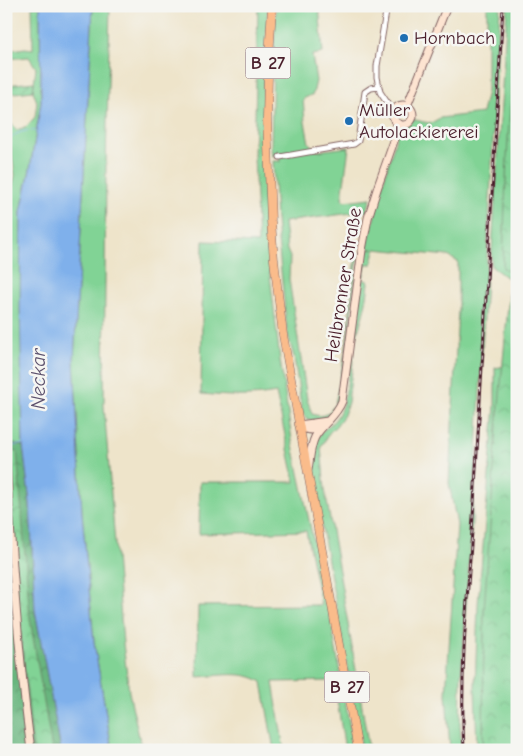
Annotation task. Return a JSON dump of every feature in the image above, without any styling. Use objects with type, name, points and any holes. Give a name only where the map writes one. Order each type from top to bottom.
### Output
[{"type":"main road","name":"B 27","points":[[272,6],[267,120],[272,240],[283,335],[358,750]]},
{"type":"street","points":[[387,6],[377,66],[377,77],[380,92],[394,110]]},
{"type":"street","name":"Heilbronner Straße","points":[[308,472],[311,446],[322,428],[335,414],[342,401],[368,218],[400,124],[408,123],[412,119],[412,113],[407,106],[447,6]]},
{"type":"street","points":[[280,157],[354,144],[358,141],[364,92],[378,86]]},
{"type":"street","points":[[400,124],[394,120],[394,110],[398,106],[407,106]]},
{"type":"street","points":[[6,186],[6,209]]},
{"type":"street","points":[[299,425],[328,421]]},
{"type":"street","points":[[299,425],[309,431],[322,428]]},
{"type":"street","points":[[6,461],[15,594],[26,717],[31,750]]},
{"type":"green space","points":[[32,6],[40,6],[41,102],[21,212],[23,446],[8,443],[8,250],[10,247],[12,189],[15,175],[6,116],[16,130],[26,127],[35,117],[37,102],[33,91],[36,68],[29,57],[6,59],[6,51],[25,48],[33,49]]},
{"type":"green space","points":[[93,6],[110,6],[106,164],[104,406],[123,643],[129,692],[142,750],[112,750],[94,642],[82,513],[74,360]]},
{"type":"green space","points":[[258,6],[268,6],[263,90],[263,162],[265,219],[280,360],[292,440],[328,605],[354,750],[345,750],[334,681],[273,682],[284,750],[274,750],[262,682],[255,678],[239,675],[197,677],[198,606],[321,605],[306,531],[199,534],[200,482],[295,482],[276,393],[248,396],[201,394],[203,241],[258,243],[254,156]]},
{"type":"green space","points":[[276,6],[319,6],[323,53],[312,55],[316,81],[313,94],[303,99],[309,143],[317,151],[349,147],[342,198],[344,201],[371,198],[367,211],[284,222],[287,250],[290,257],[289,279],[307,399],[312,414],[319,416],[325,414],[335,404],[346,348],[356,256],[358,256],[347,348],[338,404],[330,414],[317,420],[308,419],[302,412],[294,357],[287,332],[276,220],[273,161],[280,162],[278,150],[277,155],[272,156],[271,148]]},
{"type":"green space","points":[[487,6],[500,6],[477,450],[461,678],[460,725],[462,750],[450,750],[446,694],[457,525],[449,483],[458,310],[458,262],[448,256],[375,249],[372,264],[366,264],[363,279],[369,282],[368,290],[354,343],[366,251],[373,249],[367,248],[400,124],[408,123],[412,119],[431,123],[440,118],[482,113],[487,91]]},
{"type":"green space","points":[[507,6],[517,6],[517,274],[507,278],[491,266]]},
{"type":"green space","points":[[517,21],[517,750],[483,750],[484,611],[497,427],[511,272],[503,268],[508,144]]},
{"type":"green space","points":[[34,82],[33,91],[6,94],[6,85]]},
{"type":"green space","points":[[353,349],[348,402],[344,415],[329,433],[321,447],[325,490],[369,750],[362,750],[312,472],[312,454],[317,438],[336,419],[343,404],[351,350]]},
{"type":"green space","points":[[505,366],[517,750],[477,750],[475,687],[478,604],[495,406],[495,368]]},
{"type":"green space","points":[[6,442],[23,446],[30,503],[35,610],[61,750],[6,750]]},
{"type":"green space","points":[[17,451],[30,619],[52,750],[33,750],[17,596],[9,452]]},
{"type":"water","name":"Neckar","points":[[40,6],[93,6],[74,360],[82,513],[94,642],[112,750],[61,750],[35,610],[30,503],[23,446],[20,308],[21,212],[41,102]]},
{"type":"waterway","points":[[11,138],[23,132],[36,131]]},
{"type":"waterway","points":[[10,446],[24,444]]},
{"type":"railway","points":[[464,750],[464,651],[503,6]]},
{"type":"place","name":"Hornbach","points":[[404,38]]},
{"type":"place","name":"Müller Autolackiererei","points":[[349,121]]}]
